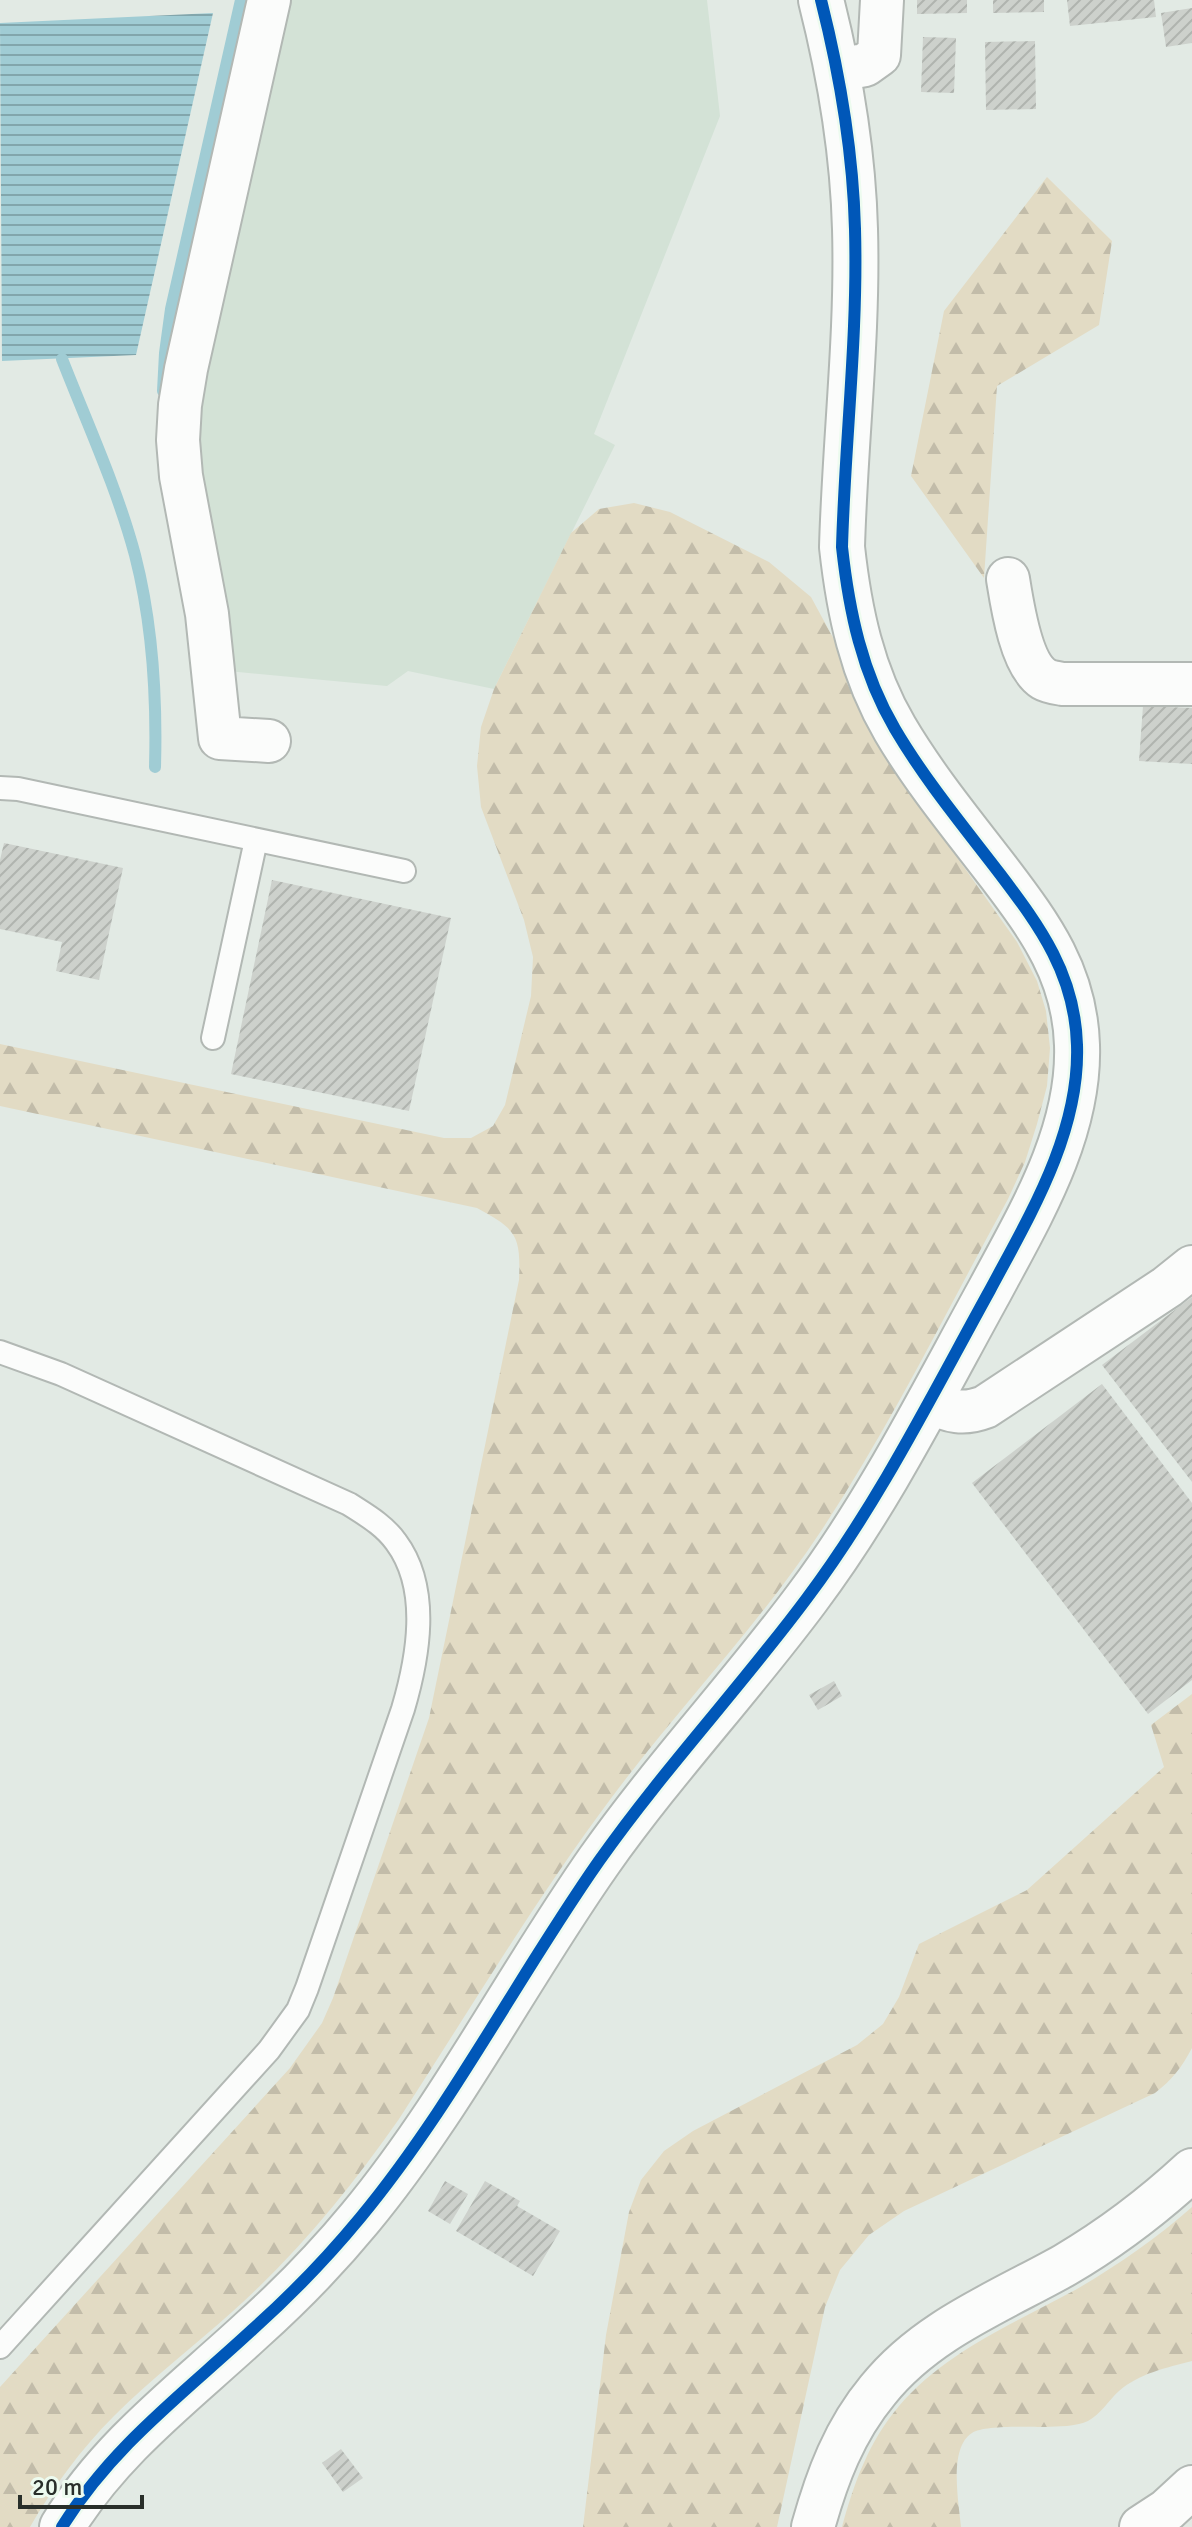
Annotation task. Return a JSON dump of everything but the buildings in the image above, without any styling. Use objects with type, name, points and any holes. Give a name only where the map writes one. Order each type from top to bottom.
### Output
[{"type":"street","points":[[269,0],[186,369],[178,440],[181,476],[209,633],[220,738],[269,741]]},
{"type":"street","points":[[62,2527],[100,2473],[133,2436],[289,2295],[351,2228],[392,2177],[596,1865],[676,1759],[774,1641],[834,1560],[874,1499],[1033,1211],[1050,1172],[1074,1091],[1078,1048],[1073,1005],[1060,965],[1040,927],[893,727],[872,684],[857,640],[847,594],[842,547],[855,230],[850,154],[837,70],[821,0]]},
{"type":"street","points":[[837,70],[865,65],[879,55],[882,0]]},
{"type":"street","points":[[1008,579],[1016,626],[1033,668],[1045,680],[1063,684],[1192,684]]},
{"type":"street","points":[[929,1401],[957,1412],[971,1412],[985,1407],[1167,1287],[1192,1267]]},
{"type":"street","points":[[813,2527],[827,2477],[849,2431],[878,2389],[914,2353],[956,2323],[1114,2234],[1192,2170]]},
{"type":"street","points":[[1156,2523],[1192,2487]]},
{"type":"lane","points":[[0,788],[18,789],[404,871]]},
{"type":"lane","points":[[213,1038],[256,840]]},
{"type":"lane","points":[[0,1352],[61,1374],[349,1504],[376,1520],[397,1543],[411,1571],[417,1602],[418,1639],[413,1674],[403,1709],[298,2010],[269,2050],[0,2347]]},
{"type":"shaded area","points":[[284,0],[707,0],[720,116],[594,434],[615,445],[494,689],[408,671],[387,686],[228,671],[197,474],[195,406]]},
{"type":"green space","points":[[1047,177],[1112,241],[1099,325],[997,386],[984,578],[911,476],[944,311]]},
{"type":"green space","points":[[634,503],[670,512],[769,562],[811,597],[837,645],[853,692],[901,778],[1017,942],[1037,981],[1046,1011],[1050,1048],[1047,1086],[1037,1124],[1025,1162],[1008,1199],[895,1409],[847,1491],[772,1599],[638,1763],[584,1836],[380,2145],[342,2196],[278,2268],[143,2389],[90,2442],[48,2497],[30,2527],[0,2527],[0,2387],[290,2068],[322,2023],[333,1998],[429,1718],[519,1280],[519,1253],[508,1228],[477,1208],[0,1106],[0,1044],[444,1138],[471,1138],[493,1126],[505,1105],[531,996],[533,957],[524,920],[481,807],[477,766],[481,727],[494,689],[571,533],[599,509]]},
{"type":"green space","points":[[1192,1694],[1192,2048],[1180,2067],[1155,2093],[904,2211],[869,2235],[840,2270],[825,2307],[777,2527],[583,2527],[606,2335],[629,2212],[641,2180],[664,2151],[693,2131],[857,2045],[883,2024],[899,1997],[919,1944],[1027,1890],[1164,1767],[1151,1725]]},
{"type":"green space","points":[[1192,2207],[1192,2361],[1136,2380],[1119,2391],[1097,2415],[1083,2423],[996,2428],[972,2433],[965,2440],[957,2463],[961,2527],[842,2527],[857,2479],[879,2433],[918,2387],[938,2369],[982,2340],[1107,2270]]},
{"type":"water","points":[[213,13],[136,355],[2,361],[0,23]]},
{"type":"waterway","points":[[163,391],[171,309],[241,0]]},
{"type":"waterway","points":[[62,359],[120,505],[141,581],[152,660],[155,767]]},
{"type":"cycle path","points":[[62,2527],[81,2498],[126,2446],[294,2290],[347,2233],[393,2176],[454,2088],[599,1861],[807,1598],[858,1524],[904,1447],[1021,1232],[1050,1172],[1061,1141],[1076,1078],[1077,1045],[1075,1020],[1063,974],[1029,914],[932,785],[895,729],[874,686],[853,618],[842,547],[855,308],[854,200],[844,114],[821,0]]}]
